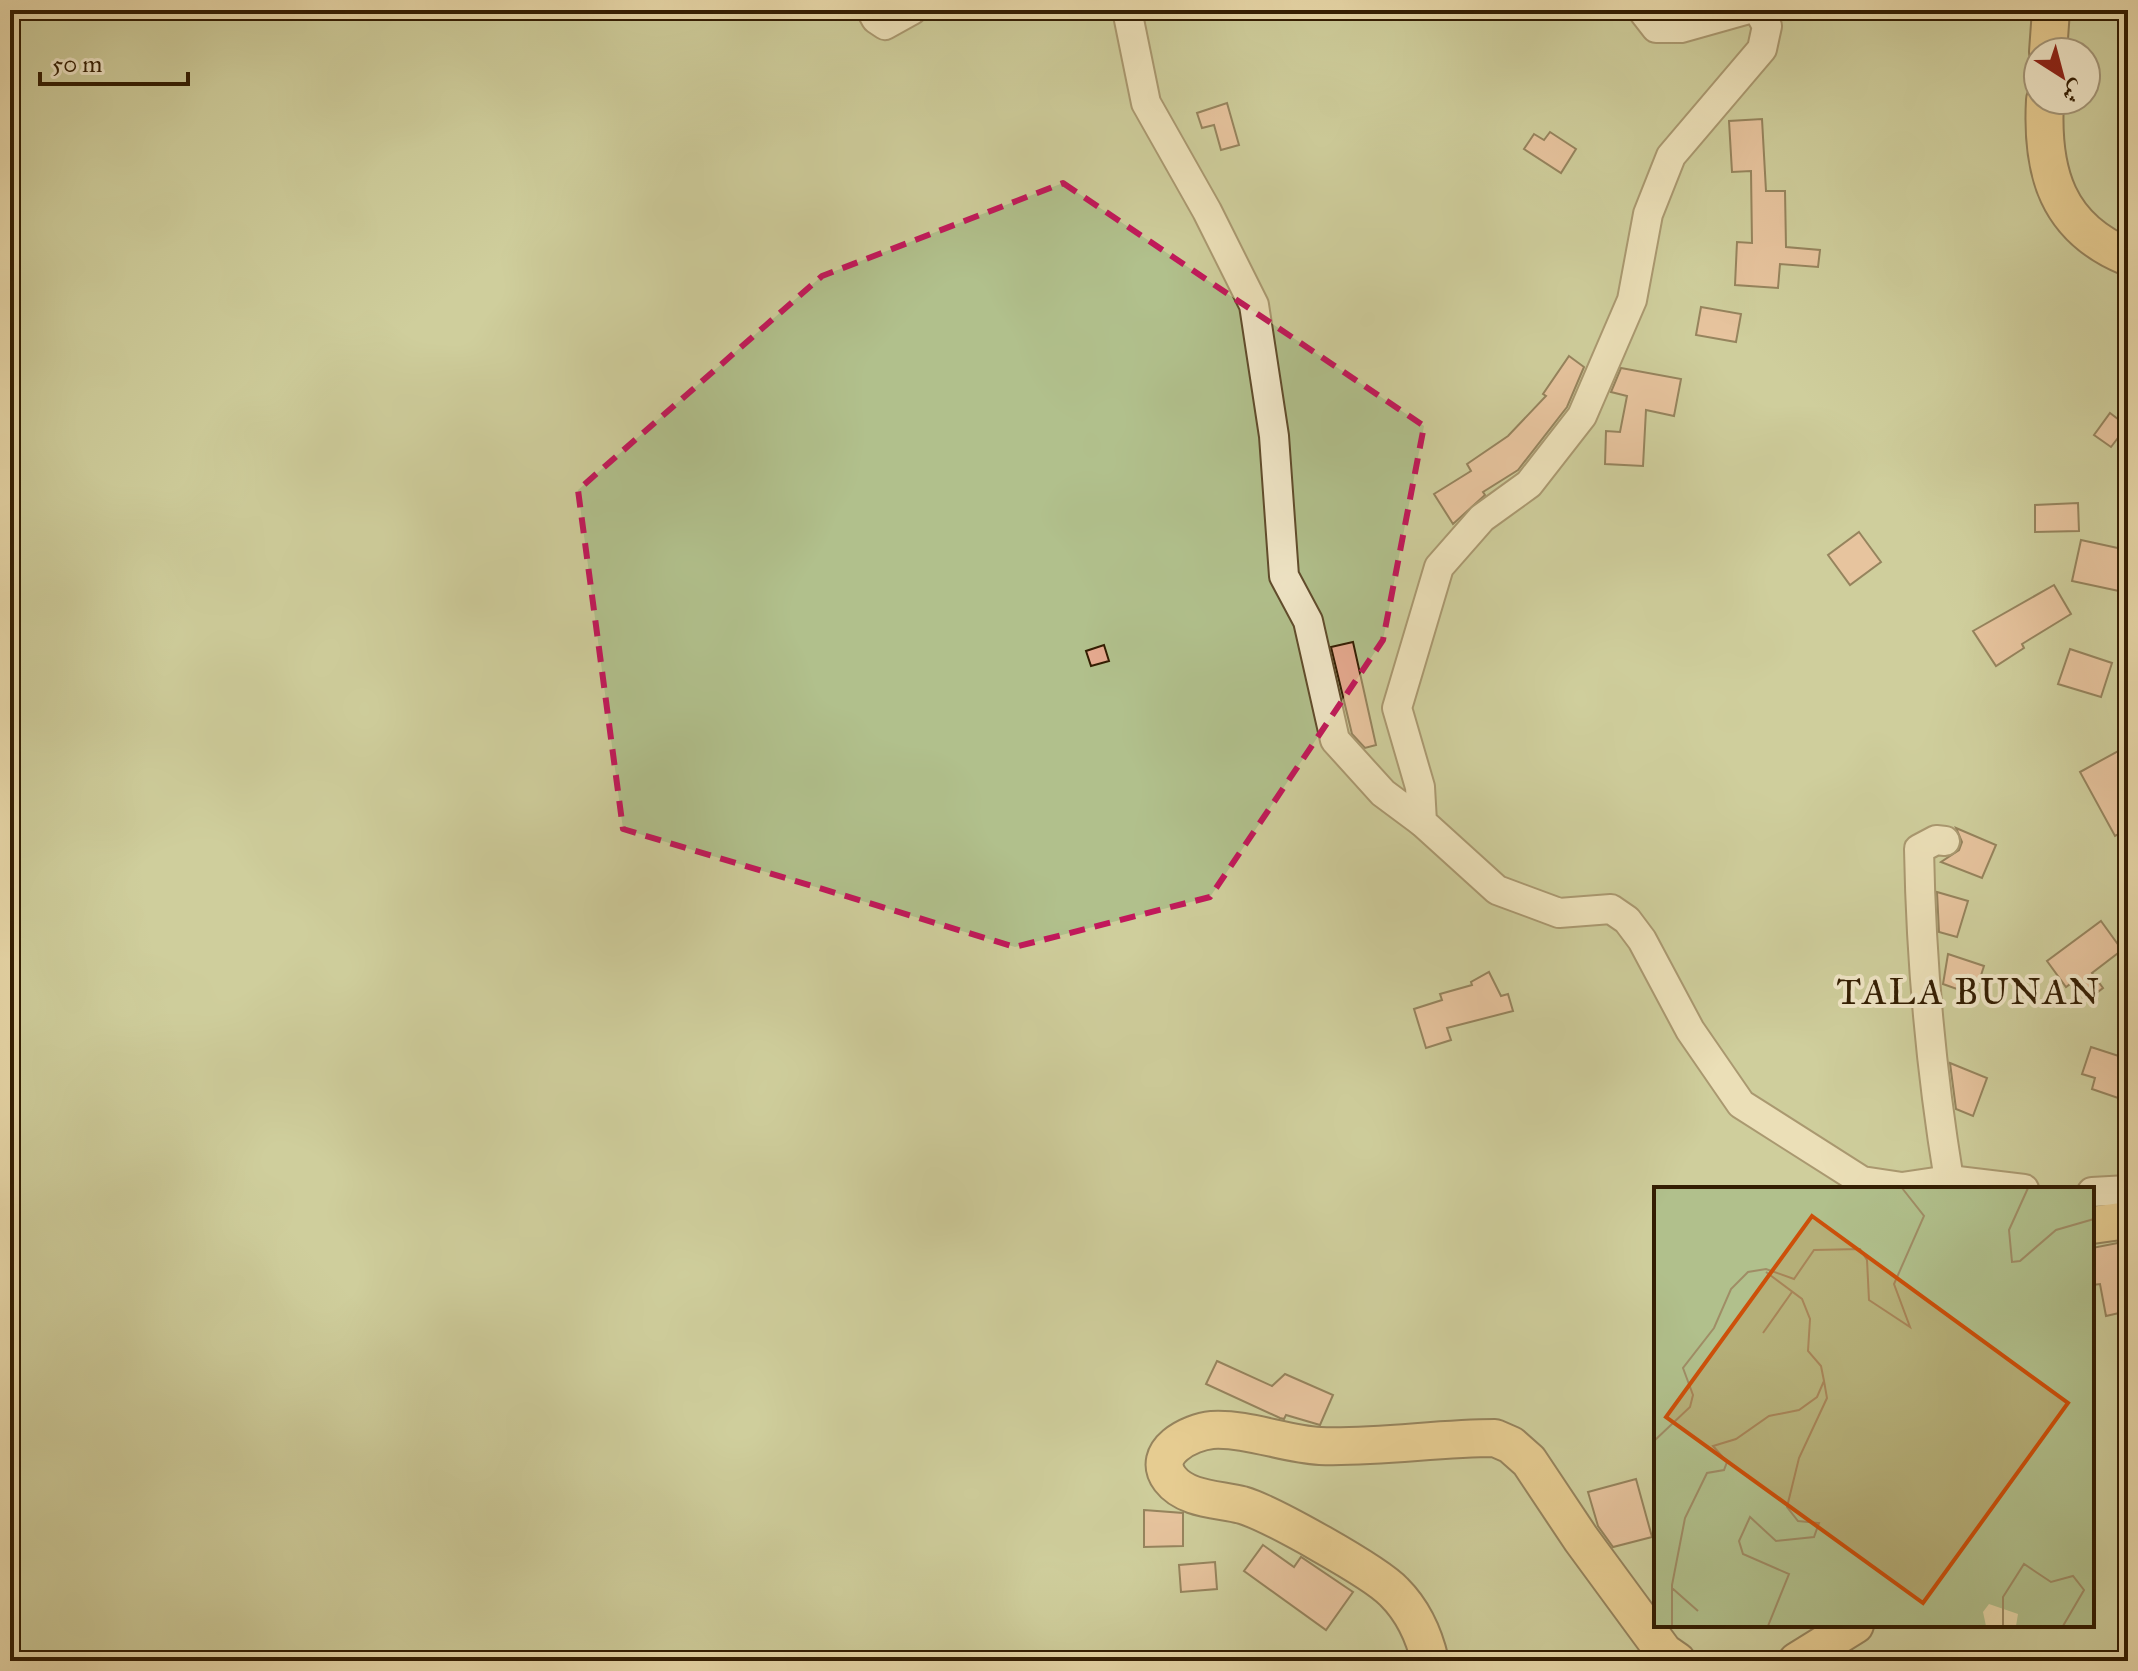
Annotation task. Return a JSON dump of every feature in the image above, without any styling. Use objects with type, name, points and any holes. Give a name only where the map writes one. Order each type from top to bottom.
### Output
[{"type":"main road","points":[[2049,36],[2051,10]]},
{"type":"main road","points":[[2045,116],[2045,148],[2057,195],[2079,228],[2092,240],[2128,257]]},
{"type":"main road","points":[[2094,1225],[2128,1220]]},
{"type":"main road","points":[[1430,1661],[1415,1621],[1383,1581],[1261,1511],[1210,1500],[1178,1487],[1167,1474],[1165,1457],[1169,1451],[1186,1438],[1211,1430],[1318,1446],[1495,1438],[1511,1445],[1529,1461],[1581,1539],[1664,1652],[1677,1661]]},
{"type":"main road","points":[[1797,1661],[1852,1627]]},
{"type":"street","points":[[871,10],[876,19],[885,25],[912,10]]},
{"type":"street","points":[[1127,10],[1146,103],[1207,211],[1254,305],[1274,436],[1284,576],[1308,621],[1335,740],[1383,793],[1422,822],[1497,890],[1559,913],[1611,909],[1627,920],[1642,940],[1690,1030],[1741,1104],[1862,1181],[1902,1187],[1949,1180],[2007,1187]]},
{"type":"street","points":[[1642,10],[1656,28],[1681,28],[1745,10]]},
{"type":"street","points":[[1422,822],[1420,787],[1397,708],[1439,567],[1482,518],[1529,484],[1582,416],[1632,300],[1648,214],[1671,156],[1762,49],[1767,26],[1758,10]]},
{"type":"street","points":[[1945,841],[1936,840],[1919,849],[1925,973],[1937,1111],[1949,1180]]},
{"type":"street","points":[[2094,1192],[2128,1190]]},
{"type":"highlighted area","points":[[1063,183],[1424,426],[1383,640],[1210,897],[1015,947],[623,829],[578,490],[822,276]]},
{"type":"green space","points":[[10,10],[2128,10],[2128,1661],[10,1661]]},
{"type":"building","points":[[1227,103],[1239,145],[1221,150],[1214,125],[1202,128],[1197,113]]},
{"type":"building","points":[[1762,119],[1766,191],[1785,191],[1786,247],[1820,250],[1818,267],[1780,264],[1778,288],[1735,285],[1737,242],[1752,243],[1751,171],[1732,172],[1729,121]]},
{"type":"building","points":[[1550,132],[1576,149],[1561,173],[1524,149],[1534,134],[1544,140]]},
{"type":"building","points":[[1701,307],[1741,314],[1736,342],[1696,335]]},
{"type":"building","points":[[1569,356],[1584,367],[1567,407],[1518,470],[1483,492],[1485,495],[1453,524],[1434,494],[1471,471],[1467,464],[1508,436],[1546,396],[1543,394]]},
{"type":"building","points":[[1621,368],[1681,379],[1674,416],[1646,410],[1643,466],[1605,464],[1606,431],[1620,432],[1627,396],[1611,392]]},
{"type":"building","points":[[2110,413],[2127,426],[2111,447],[2094,435]]},
{"type":"building","points":[[2078,503],[2079,531],[2035,532],[2035,505]]},
{"type":"building","points":[[1859,532],[1881,562],[1850,585],[1828,555]]},
{"type":"building","points":[[2081,540],[2127,550],[2119,591],[2072,581]]},
{"type":"building","points":[[2054,585],[2071,614],[2022,644],[2024,648],[1996,666],[1973,631]]},
{"type":"building","points":[[1353,642],[1376,745],[1365,748],[1352,734],[1331,647]]},
{"type":"building","points":[[1104,645],[1109,661],[1091,666],[1086,651]]},
{"type":"building","points":[[2070,649],[2112,663],[2101,697],[2058,684]]},
{"type":"building","points":[[2120,750],[2128,764],[2128,829],[2115,836],[2080,772]]},
{"type":"building","points":[[1956,828],[1996,845],[1982,878],[1941,862],[1959,850],[1962,842]]},
{"type":"building","points":[[1937,892],[1968,901],[1957,937],[1939,932]]},
{"type":"building","points":[[2101,921],[2122,950],[2092,973],[2103,988],[2090,998],[2077,979],[2066,987],[2047,961]]},
{"type":"building","points":[[1948,954],[1984,966],[1972,1003],[1957,998],[1960,990],[1943,984]]},
{"type":"building","points":[[1489,972],[1501,996],[1508,994],[1513,1011],[1447,1028],[1451,1040],[1426,1048],[1414,1009],[1442,1000],[1440,994],[1472,985],[1471,982]]},
{"type":"building","points":[[2091,1047],[2128,1059],[2128,1078],[2121,1099],[2092,1089],[2095,1078],[2082,1074]]},
{"type":"building","points":[[1950,1063],[1987,1078],[1973,1116],[1956,1109]]},
{"type":"building","points":[[2128,1241],[2128,1311],[2106,1316],[2100,1284],[2094,1285],[2094,1248]]},
{"type":"building","points":[[1217,1361],[1272,1386],[1285,1374],[1333,1395],[1320,1425],[1286,1415],[1284,1419],[1280,1418],[1206,1384]]},
{"type":"building","points":[[1636,1479],[1652,1537],[1613,1547],[1598,1526],[1588,1492]]},
{"type":"building","points":[[1144,1510],[1183,1513],[1183,1546],[1144,1547]]},
{"type":"building","points":[[1263,1545],[1294,1567],[1301,1557],[1353,1592],[1326,1630],[1244,1571]]},
{"type":"building","points":[[1215,1562],[1217,1589],[1181,1592],[1179,1565]]},
{"type":"district","name":"TALA BUNAN","points":[[1969,992]]}]
